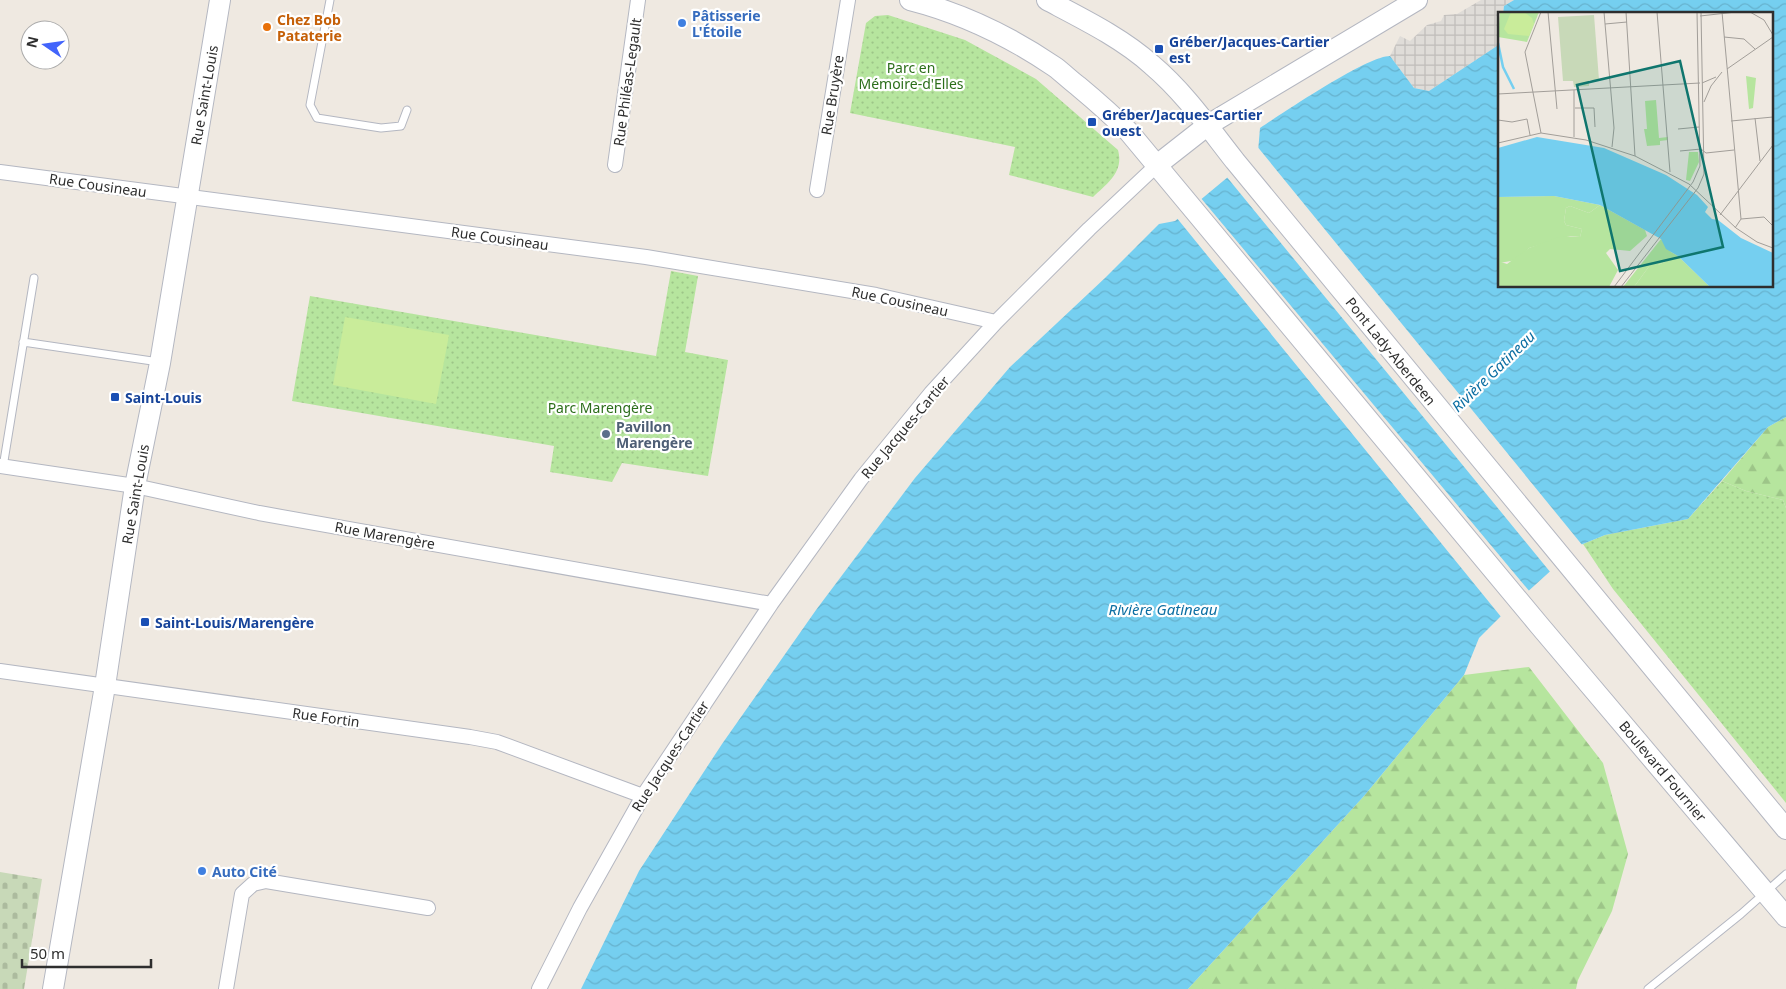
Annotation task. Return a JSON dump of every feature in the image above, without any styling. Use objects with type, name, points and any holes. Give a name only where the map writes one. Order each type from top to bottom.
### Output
[{"type":"main road","name":"Rue Saint-Louis","points":[[53,989],[105,686],[135,486],[160,363],[220,0]]},
{"type":"main road","points":[[910,0],[952,13],[976,23],[1055,67],[1100,104],[1129,132],[1157,165]]},
{"type":"main road","name":"Pont Lady-Aberdeen","points":[[1047,0],[1106,33],[1150,63],[1185,97],[1786,829]]},
{"type":"main road","name":"Rue Jacques-Cartier","points":[[1157,165],[1208,125],[1418,0]]},
{"type":"main road","name":"Boulevard Fournier","points":[[1157,165],[1539,625],[1786,917]]},
{"type":"street","name":"Rue Philéas-Legault","points":[[615,165],[638,0]]},
{"type":"street","name":"Rue Bruyère","points":[[817,190],[848,0]]},
{"type":"street","name":"Rue Jacques-Cartier","points":[[539,989],[584,900],[643,796],[771,604],[861,479],[931,393],[996,322],[1089,229],[1157,165]]},
{"type":"street","name":"Rue Cousineau","points":[[0,172],[664,260],[876,295],[996,322]]},
{"type":"street","name":"Rue Marengère","points":[[2,467],[135,486],[259,513],[771,604]]},
{"type":"street","name":"Rue Fortin","points":[[0,671],[497,742],[643,796]]},
{"type":"street","points":[[226,989],[242,894],[253,884],[266,881],[428,908]]},
{"type":"lane","points":[[330,0],[310,105],[318,118],[381,128],[401,126],[407,110]]},
{"type":"lane","points":[[2,467],[34,278]]},
{"type":"lane","points":[[24,342],[160,363]]},
{"type":"lane","points":[[1648,989],[1786,874]]},
{"type":"green space","name":"Parc en Mémoire-d'Elles","points":[[888,15],[965,40],[1036,79],[1118,150],[1119,165],[1117,171],[1093,197],[1009,175],[1015,147],[850,113],[866,23],[875,16]]},
{"type":"green space","name":"Parc Marengère","points":[[671,271],[698,276],[685,352],[728,360],[708,476],[622,463],[612,482],[550,472],[554,446],[292,401],[310,296],[656,356]]},
{"type":"green space","points":[[345,317],[449,335],[436,404],[333,385]]},
{"type":"green space","points":[[1786,417],[1786,508],[1783,500],[1746,491],[1722,481],[1768,427]]},
{"type":"green space","points":[[1722,481],[1746,491],[1783,500],[1786,508],[1786,803],[1613,589],[1583,544],[1605,535],[1688,519]]},
{"type":"green space","points":[[1529,667],[1603,763],[1628,854],[1612,911],[1578,980],[1576,989],[1188,989],[1364,796],[1464,675]]},
{"type":"green space","points":[[0,872],[42,879],[24,989],[0,989]]},
{"type":"shaded area","points":[[1481,0],[1514,0],[1504,6],[1503,12],[1498,12],[1498,45],[1429,91],[1414,88],[1390,56],[1400,36],[1410,41],[1427,25],[1441,21],[1444,15],[1457,14]]},
{"type":"water","name":"Rivière Gatineau","points":[[1514,0],[1786,0],[1786,417],[1768,427],[1688,519],[1605,535],[1578,546],[1502,615],[1479,638],[1464,675],[1364,796],[1188,989],[581,989],[639,871],[722,744],[816,610],[915,478],[1010,367],[1105,278],[1159,224],[1175,221],[1258,152],[1260,128],[1325,86],[1363,65],[1379,58],[1390,56],[1414,88],[1429,91],[1498,45],[1498,288],[1774,288],[1774,12],[1503,12],[1504,6]]},
{"type":"pier","points":[[1256,145],[1583,546],[1551,573],[1226,176],[1256,151]]},
{"type":"pier","points":[[1200,197],[1530,592],[1502,618],[1176,217]]},
{"type":"place","name":"Pâtisserie L'Étoile","points":[[682,23]]},
{"type":"place","name":"Chez Bob Pataterie","points":[[267,27]]},
{"type":"place","name":"Gréber/Jacques-Cartier est","points":[[1159,49]]},
{"type":"place","name":"Gréber/Jacques-Cartier ouest","points":[[1092,122]]},
{"type":"place","name":"Saint-Louis","points":[[115,397]]},
{"type":"place","name":"Pavillon Marengère","points":[[606,434]]},
{"type":"place","name":"Saint-Louis/Marengère","points":[[145,622]]},
{"type":"place","name":"Auto Cité","points":[[202,871]]}]
